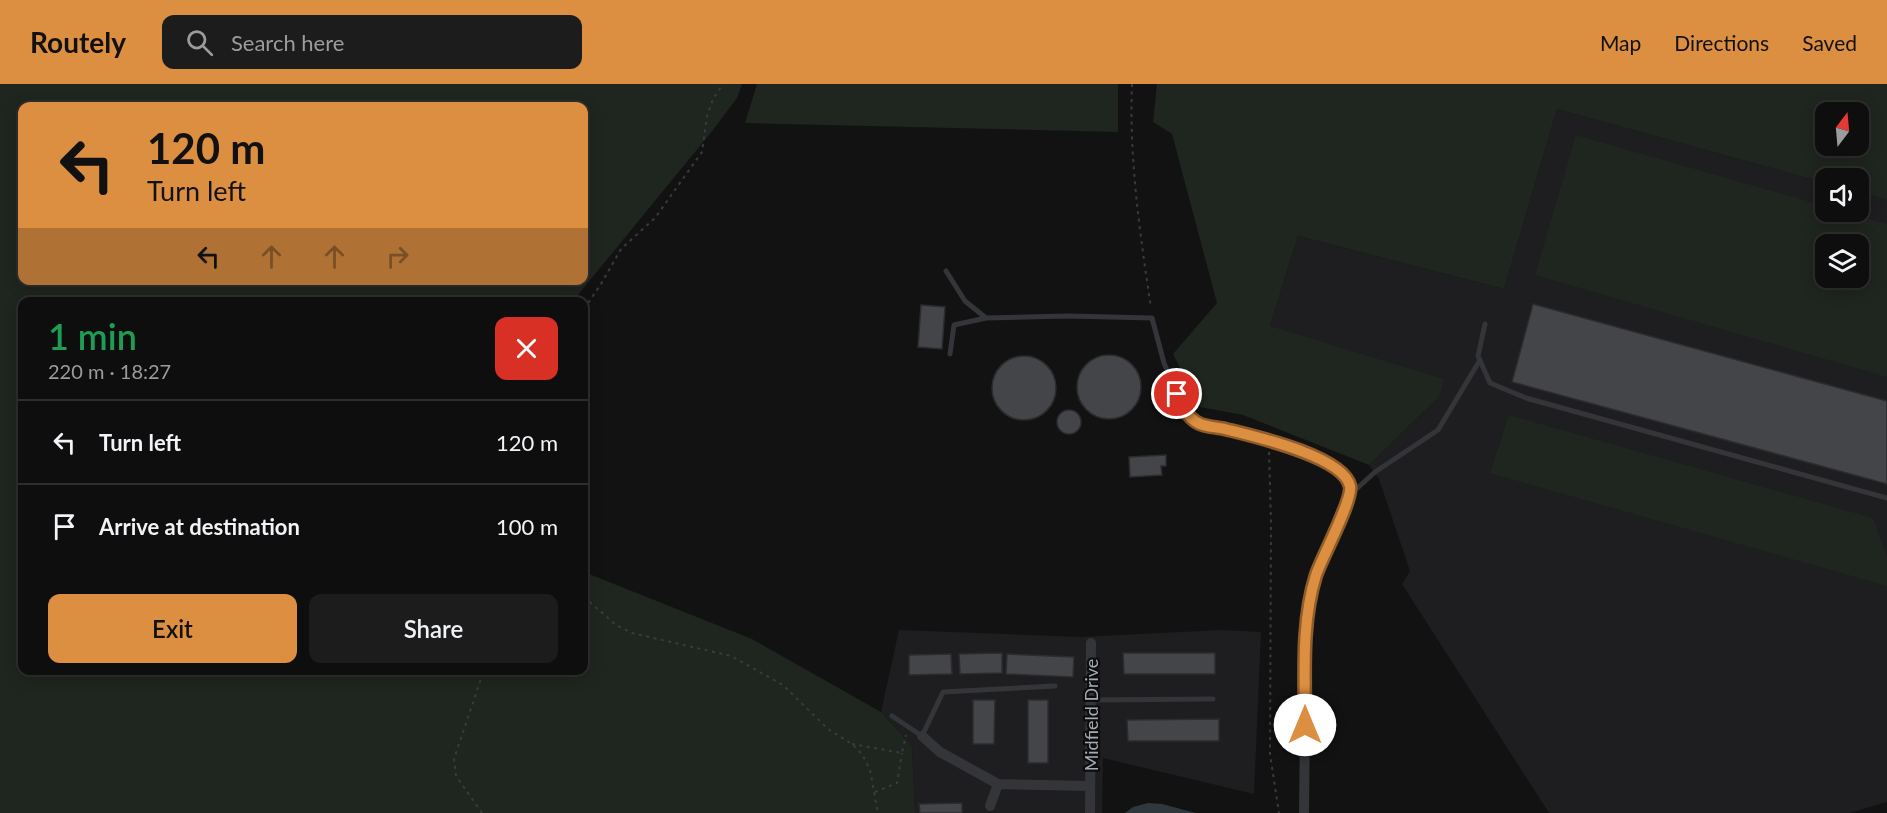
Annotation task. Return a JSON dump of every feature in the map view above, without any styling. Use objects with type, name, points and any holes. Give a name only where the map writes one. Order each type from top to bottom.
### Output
[{"type":"street","points":[[1210,426],[1284,444],[1329,464],[1345,475],[1350,486],[1351,494],[1316,576],[1306,622],[1304,813]]},
{"type":"street","name":"Midfield Drive","points":[[1090,813],[1091,643]]},
{"type":"street","name":"Midfield Drive","points":[[922,736],[940,752],[998,784],[1090,786]]},
{"type":"street","points":[[989,810],[998,784]]},
{"type":"lane","points":[[946,271],[965,301],[986,318]]},
{"type":"lane","points":[[950,354],[954,325],[986,318],[1068,316],[1152,318],[1164,363],[1184,410],[1199,423],[1210,426]]},
{"type":"lane","points":[[1485,324],[1478,356],[1490,383],[1526,398],[1887,498]]},
{"type":"lane","points":[[1351,494],[1375,472],[1438,430],[1480,360]]},
{"type":"lane","points":[[892,716],[922,736],[943,692],[1055,686]]},
{"type":"lane","points":[[1091,700],[1214,699]]},
{"type":"path","points":[[588,303],[602,284],[621,249],[656,218],[702,152],[707,116],[713,99],[723,84]]},
{"type":"path","points":[[1132,84],[1130,120],[1139,228],[1152,318]]},
{"type":"path","points":[[1269,440],[1270,754],[1280,813]]},
{"type":"path","points":[[588,600],[616,625],[632,633],[731,656],[783,685],[828,729],[852,744],[862,754],[870,770],[878,813]]},
{"type":"path","points":[[482,675],[454,759],[456,776],[482,813]]},
{"type":"path","points":[[874,793],[897,783],[907,726]]},
{"type":"path","points":[[852,744],[902,753]]},
{"type":"shaded area","points":[[0,84],[742,84],[737,98],[713,130],[588,283],[588,102],[18,102],[18,285],[586,285],[576,297],[18,297],[18,675],[588,675],[588,574],[752,639],[881,712],[912,746],[915,813],[0,813]]},
{"type":"shaded area","points":[[757,84],[1118,84],[1118,132],[745,123]]},
{"type":"shaded area","points":[[1157,84],[1887,84],[1887,200],[1869,195],[1869,168],[1815,168],[1815,180],[1557,109],[1504,289],[1298,236],[1270,326],[1444,379],[1439,397],[1369,465],[1243,415],[1200,407],[1173,354],[1217,303],[1172,134],[1153,122]]},
{"type":"shaded area","points":[[1557,109],[1815,180],[1815,222],[1869,222],[1869,195],[1887,200],[1887,802],[1849,813],[1549,813],[1402,584],[1410,571],[1379,479],[1369,465],[1439,397],[1270,326],[1298,236],[1504,289]]},
{"type":"shaded area","points":[[1576,135],[1815,203],[1815,222],[1869,222],[1869,219],[1887,224],[1887,377],[1535,275]]},
{"type":"shaded area","points":[[1509,415],[1873,518],[1887,557],[1887,586],[1490,473]]},
{"type":"shaded area","points":[[899,630],[1080,637],[1222,630],[1261,632],[1254,794],[1103,758],[1102,813],[915,813],[912,746],[881,712]]},
{"type":"shaded area","points":[[1148,803],[1162,804],[1196,813],[1125,813],[1133,807]]},
{"type":"building","points":[[1533,304],[1887,401],[1887,484],[1512,382]]},
{"type":"building","points":[[921,305],[945,307],[942,349],[918,347]]},
{"type":"building","points":[[1109,355],[1121,357],[1132,364],[1139,375],[1141,387],[1139,399],[1132,410],[1121,417],[1109,419],[1097,417],[1086,410],[1079,399],[1077,387],[1079,375],[1086,364],[1097,357]]},
{"type":"building","points":[[1018,356],[1030,356],[1047,365],[1054,376],[1056,388],[1054,400],[1047,411],[1030,420],[1018,420],[1006,415],[997,406],[992,394],[992,382],[997,370],[1006,361]]},
{"type":"building","points":[[1069,410],[1078,413],[1081,422],[1078,431],[1069,434],[1060,431],[1057,422],[1060,413]]},
{"type":"building","points":[[1166,455],[1166,466],[1161,466],[1162,475],[1130,477],[1129,457]]},
{"type":"building","points":[[1002,653],[1002,673],[960,674],[959,654]]},
{"type":"building","points":[[1123,653],[1215,653],[1215,674],[1124,674]]},
{"type":"building","points":[[951,654],[952,674],[909,675],[909,655]]},
{"type":"building","points":[[1007,654],[1074,657],[1073,677],[1006,674]]},
{"type":"building","points":[[973,700],[995,700],[994,744],[973,744]]},
{"type":"building","points":[[1028,700],[1048,700],[1048,763],[1028,763]]},
{"type":"building","points":[[1219,719],[1219,741],[1128,741],[1127,720]]},
{"type":"building","points":[[962,803],[962,813],[920,813],[919,804]]},
{"type":"route","points":[[1177,394],[1184,410],[1199,423],[1284,444],[1329,464],[1345,475],[1350,486],[1351,494],[1316,576],[1306,622],[1305,725]]}]
